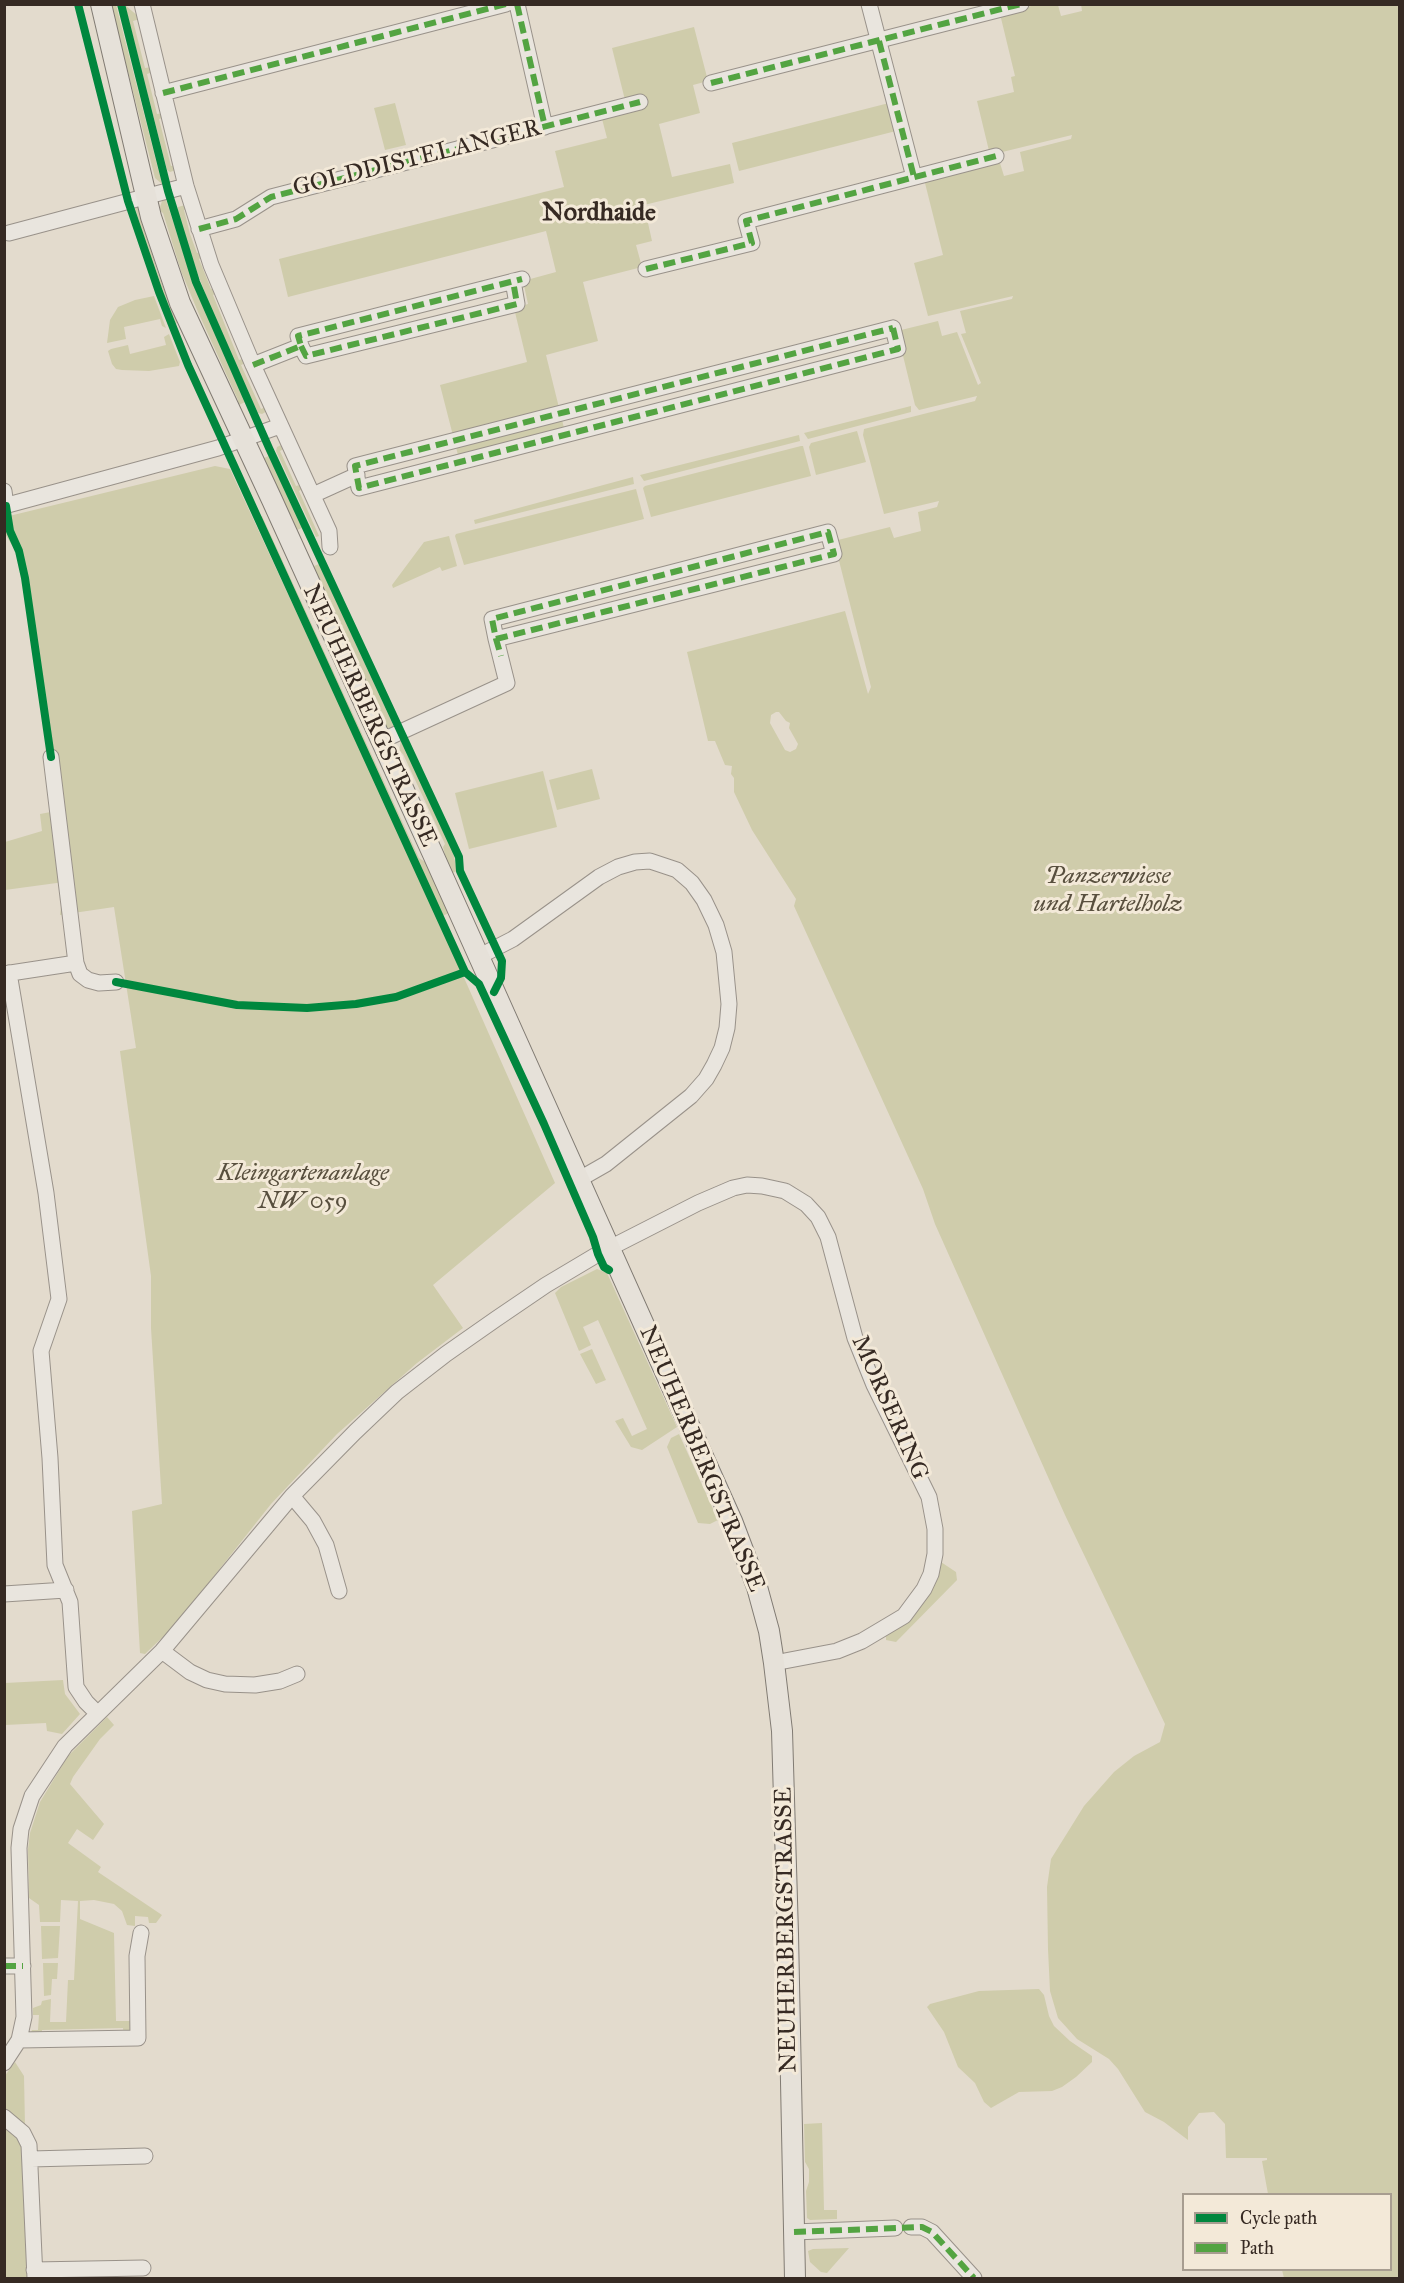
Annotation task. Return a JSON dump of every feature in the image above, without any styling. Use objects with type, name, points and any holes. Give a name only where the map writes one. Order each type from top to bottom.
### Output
[{"type":"main road","name":"NEUHERBERGSTRASSE","points":[[101,4],[146,196],[180,303],[381,741],[736,1531],[757,1587],[769,1631],[782,1731],[795,2278]]},
{"type":"street","name":"NEUHERBERGSTRASSE","points":[[142,4],[186,186],[211,265],[280,426],[329,531],[330,547]]},
{"type":"street","points":[[163,93],[506,4]]},
{"type":"street","points":[[517,4],[545,127]]},
{"type":"street","points":[[869,4],[914,177]]},
{"type":"street","points":[[711,83],[1021,4]]},
{"type":"street","name":"GOLDDISTELANGER","points":[[199,229],[236,219],[271,197],[640,102]]},
{"type":"street","points":[[646,269],[752,243],[746,222],[996,156]]},
{"type":"street","points":[[9,234],[186,186]]},
{"type":"street","points":[[517,280],[518,304],[306,356],[298,336],[325,329],[517,280]]},
{"type":"street","points":[[892,327],[898,349],[359,488],[354,466],[798,352],[892,327]]},
{"type":"street","points":[[325,329],[330,350]]},
{"type":"street","points":[[253,365],[301,345]]},
{"type":"street","points":[[798,352],[803,374]]},
{"type":"street","points":[[634,394],[640,416]]},
{"type":"street","points":[[5,501],[218,448],[280,426]]},
{"type":"street","points":[[506,427],[512,449]]},
{"type":"street","points":[[443,444],[448,465]]},
{"type":"street","points":[[313,495],[357,475]]},
{"type":"street","points":[[381,741],[507,683],[496,639],[492,619],[662,573],[828,532],[834,554],[496,639]]},
{"type":"street","points":[[662,573],[667,595]]},
{"type":"street","points":[[51,757],[76,963],[80,974],[88,980],[116,982]]},
{"type":"street","points":[[478,957],[513,939],[599,877],[618,867],[635,862],[660,863],[677,870],[692,883],[704,900],[716,925],[724,952],[729,1004],[727,1028],[722,1048],[714,1065],[706,1079],[691,1096],[606,1164],[578,1180]]},
{"type":"street","points":[[76,963],[7,973],[46,1193],[59,1299],[40,1351],[49,1450],[55,1565],[70,1602],[76,1687],[97,1713]]},
{"type":"street","name":"MORSERING","points":[[19,2040],[24,2017],[19,1848],[21,1829],[32,1796],[65,1746],[162,1651],[292,1496],[397,1392],[446,1354],[546,1285],[698,1203],[733,1188],[747,1185],[785,1191],[795,1196],[818,1217],[828,1237],[855,1338],[874,1385],[929,1497],[934,1514],[935,1554],[931,1574],[924,1589],[904,1616],[862,1641],[837,1651],[774,1663]]},
{"type":"street","points":[[292,1496],[313,1521],[326,1545],[339,1591]]},
{"type":"street","points":[[4,1594],[66,1590]]},
{"type":"street","points":[[162,1651],[190,1672],[207,1680],[225,1684],[255,1685],[280,1681],[297,1674]]},
{"type":"street","points":[[4,2063],[19,2040],[138,2038],[137,1956],[141,1933]]},
{"type":"street","points":[[4,1966],[22,1966]]},
{"type":"street","points":[[4,2117],[23,2133],[29,2145],[35,2274],[143,2268]]},
{"type":"street","points":[[31,2160],[145,2156]]},
{"type":"street","points":[[911,2227],[932,2232],[961,2271],[974,2278]]},
{"type":"street","points":[[794,2232],[895,2228]]},
{"type":"green space","name":"Panzerwiese und Hartelholz","points":[[1039,4],[1058,5],[1061,16],[1082,11],[1081,4],[1399,5],[1399,2278],[1284,2278],[1282,2271],[1392,2271],[1392,2193],[1268,2193],[1262,2161],[1267,2158],[1226,2158],[1225,2124],[1214,2112],[1199,2113],[1188,2127],[1188,2140],[1164,2122],[1145,2112],[1118,2069],[1109,2059],[1077,2039],[1058,2018],[1050,1991],[1048,1949],[1047,1887],[1051,1859],[1084,1806],[1114,1772],[1134,1756],[1160,1742],[1165,1724],[1065,1515],[935,1224],[923,1189],[794,906],[796,899],[752,830],[734,792],[732,766],[725,765],[715,741],[708,741],[687,652],[845,611],[868,694],[871,687],[834,541],[890,527],[894,538],[921,531],[918,512],[937,507],[939,501],[884,514],[863,435],[864,429],[975,401],[977,396],[919,410],[915,405],[897,331],[938,321],[942,336],[957,332],[978,385],[981,383],[961,334],[966,333],[960,311],[1012,299],[1013,296],[928,316],[914,263],[943,255],[924,179],[999,160],[1004,176],[1024,171],[1020,152],[1071,139],[1072,135],[990,155],[977,101],[1014,92],[1011,77],[1015,76],[1000,14]],"holes":[[[779,712],[790,723],[789,728],[798,744],[796,749],[790,752],[785,750],[770,723],[771,715]]]},
{"type":"green space","points":[[111,5],[116,5],[162,184],[155,178]]},
{"type":"green space","points":[[125,5],[140,19],[133,21],[145,68],[152,67],[153,72],[147,74],[157,114],[164,113],[165,117],[159,119],[171,166],[178,165],[179,169],[170,172],[167,170]]},
{"type":"green space","points":[[694,27],[708,81],[693,85],[700,113],[659,124],[672,177],[730,164],[734,183],[644,205],[652,241],[636,245],[642,267],[583,282],[598,341],[546,355],[565,432],[459,459],[440,385],[527,362],[514,308],[528,304],[523,281],[556,272],[546,231],[288,297],[279,259],[564,187],[555,151],[607,138],[601,115],[627,108],[612,48]]},
{"type":"green space","points":[[395,103],[406,145],[385,150],[374,108]]},
{"type":"green space","points":[[889,103],[896,131],[739,171],[732,143]]},
{"type":"green space","points":[[165,197],[195,288],[245,402],[237,406],[238,400],[198,312],[181,271],[163,213],[159,210]]},
{"type":"green space","points":[[189,204],[190,208],[184,210],[190,234],[197,253],[204,251],[206,256],[199,259],[211,289],[218,287],[220,291],[213,295],[239,360],[246,358],[248,362],[241,365],[261,409],[267,406],[269,410],[262,414],[258,413],[213,314],[196,269],[177,211],[178,207]]},
{"type":"green space","points":[[134,205],[143,213],[141,217],[157,270],[174,316],[178,318],[176,324],[156,277]]},
{"type":"green space","points":[[154,296],[166,328],[162,326],[160,319],[124,327],[126,339],[107,343],[110,320],[118,307]]},
{"type":"green space","points":[[169,334],[180,362],[179,366],[149,371],[116,369],[112,364],[108,351],[111,349],[128,345],[130,354],[166,345],[164,337]]},
{"type":"green space","points":[[911,406],[911,412],[808,439],[804,433]]},
{"type":"green space","points":[[857,431],[866,462],[816,475],[809,447],[811,443]]},
{"type":"green space","points":[[799,435],[800,441],[644,481],[640,475]]},
{"type":"green space","points":[[285,443],[287,447],[280,451],[296,486],[303,484],[305,488],[299,491],[319,536],[316,537],[276,451],[277,447]]},
{"type":"green space","points":[[803,446],[811,476],[651,517],[643,488],[645,486]]},
{"type":"green space","points":[[269,456],[302,528],[297,530],[264,458]]},
{"type":"green space","name":"Kleingartenanlage NW 059","points":[[215,466],[230,469],[426,892],[555,1183],[433,1285],[463,1328],[417,1363],[337,1434],[271,1504],[168,1632],[145,1654],[140,1653],[132,1511],[162,1504],[151,1328],[151,1276],[120,1051],[136,1048],[114,907],[60,915],[64,882],[5,890],[5,842],[42,831],[40,814],[56,811],[28,613],[17,553],[5,534],[5,517]]},
{"type":"green space","points":[[633,477],[634,484],[475,524],[474,520]]},
{"type":"green space","points":[[636,489],[644,519],[464,565],[456,534]]},
{"type":"green space","points":[[262,516],[419,858],[425,862],[449,913],[442,916],[259,517]]},
{"type":"green space","points":[[449,536],[457,566],[442,571],[440,567],[393,588],[392,585],[424,542]]},
{"type":"green space","points":[[319,564],[395,729],[387,728],[380,721],[381,716],[331,607],[318,585],[318,576],[314,566]]},
{"type":"green space","points":[[401,739],[453,852],[457,871],[450,874],[443,847],[445,844],[403,754],[399,752]]},
{"type":"green space","points":[[592,769],[600,799],[557,810],[549,780]]},
{"type":"green space","points":[[543,771],[557,827],[469,849],[455,793]]},
{"type":"green space","points":[[597,1269],[607,1273],[677,1427],[642,1450],[631,1447],[615,1421],[623,1418],[632,1436],[647,1429],[598,1320],[583,1327],[591,1345],[579,1351],[555,1293],[561,1287]]},
{"type":"green space","points":[[592,1349],[606,1380],[596,1384],[580,1354]]},
{"type":"green space","points":[[679,1434],[718,1520],[710,1524],[698,1523],[667,1447],[671,1438]]},
{"type":"green space","points":[[941,1562],[956,1572],[957,1580],[896,1642],[886,1640],[886,1636],[903,1624]]},
{"type":"green space","points":[[63,1680],[65,1694],[80,1714],[62,1734],[47,1731],[46,1723],[5,1725],[5,1683]]},
{"type":"green space","points":[[107,1717],[114,1725],[100,1739],[70,1784],[104,1824],[93,1840],[77,1829],[68,1843],[101,1867],[98,1872],[162,1915],[156,1923],[149,1923],[148,1917],[135,1916],[135,1926],[127,1925],[122,1911],[114,1904],[94,1900],[80,1901],[80,1919],[114,1933],[116,2021],[134,2021],[134,2028],[124,2036],[123,2028],[42,2030],[42,2036],[30,2034],[32,2030],[38,2030],[39,2015],[33,2015],[33,2008],[41,2005],[42,2001],[51,1999],[50,2022],[66,2022],[68,1980],[74,1980],[78,1901],[61,1900],[60,1922],[40,1922],[39,1905],[29,1898],[30,1833],[40,1802],[68,1756]]},
{"type":"green space","points":[[41,1926],[60,1926],[58,1958],[42,1959]]},
{"type":"green space","points":[[43,1963],[58,1963],[57,1979],[52,1979],[51,1995],[44,1996]]},
{"type":"green space","points":[[1039,1989],[1044,1995],[1054,2026],[1070,2041],[1092,2056],[1092,2062],[1062,2087],[1052,2091],[1019,2092],[991,2108],[984,2102],[975,2083],[958,2067],[944,2032],[927,2007],[930,2004],[979,1991]]},
{"type":"green space","points":[[15,2062],[24,2076],[28,2278],[5,2278],[4,2077]]},
{"type":"green space","points":[[822,2123],[824,2210],[837,2210],[837,2219],[810,2220],[807,2218],[806,2191],[809,2169],[805,2162],[804,2124]]},
{"type":"green space","points":[[849,2248],[827,2273],[821,2272],[810,2262],[808,2251],[813,2249]]},
{"type":"marked path","points":[[163,93],[506,4]]},
{"type":"marked path","points":[[517,4],[545,127]]},
{"type":"marked path","points":[[711,83],[1021,4]]},
{"type":"marked path","points":[[879,41],[914,177]]},
{"type":"marked path","points":[[199,229],[236,219],[271,197],[640,102]]},
{"type":"marked path","points":[[646,269],[752,243],[746,221],[996,156]]},
{"type":"marked path","points":[[253,365],[301,346],[298,336],[522,279]]},
{"type":"marked path","points":[[301,346],[306,356],[517,304],[513,281]]},
{"type":"marked path","points":[[893,328],[898,349],[359,488],[355,466],[893,328]]},
{"type":"marked path","points":[[496,639],[834,554],[828,532],[492,619],[496,639],[501,656]]},
{"type":"marked path","points":[[4,1966],[23,1966]]},
{"type":"marked path","points":[[794,2232],[922,2227],[932,2232],[974,2278]]},
{"type":"cycle path","points":[[78,4],[128,201],[159,292],[188,365],[465,972],[479,984],[544,1124],[593,1237],[598,1254],[604,1267],[609,1270]]},
{"type":"cycle path","points":[[121,4],[168,191],[196,282],[269,448],[459,857],[460,871],[502,961],[501,978],[494,992]]},
{"type":"cycle path","points":[[6,506],[10,531],[19,551],[25,578],[51,757]]},
{"type":"cycle path","points":[[116,982],[237,1005],[307,1008],[356,1004],[396,997],[465,972]]},
{"type":"district","name":"Nordhaide","points":[[599,214]]}]
